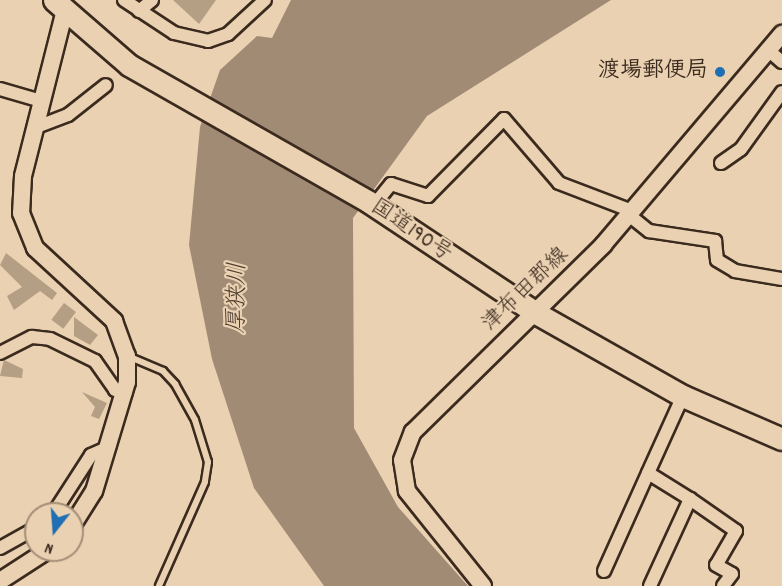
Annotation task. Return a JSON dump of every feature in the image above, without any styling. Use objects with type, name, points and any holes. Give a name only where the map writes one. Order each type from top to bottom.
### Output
[{"type":"highway","name":"国道190号","points":[[66,3],[129,65],[372,204],[536,313],[683,396],[782,439]]},
{"type":"main road","points":[[66,3],[34,128],[20,196],[27,230],[42,255],[114,321],[127,356],[126,393],[94,491],[84,507]]},
{"type":"main road","name":"津布田郡線","points":[[483,586],[417,507],[402,478],[402,460],[424,420],[536,313],[631,213],[782,34]]},
{"type":"main road","points":[[0,581],[29,562]]},
{"type":"street","points":[[124,0],[174,33],[208,40],[228,34],[265,0]]},
{"type":"street","points":[[139,11],[152,0]]},
{"type":"street","points":[[767,49],[782,63]]},
{"type":"street","points":[[34,128],[68,115],[106,85]]},
{"type":"street","points":[[0,89],[41,101]]},
{"type":"street","points":[[721,163],[741,149],[782,92]]},
{"type":"street","points":[[372,204],[391,184],[428,196],[504,119],[559,183],[631,213],[649,231],[715,241],[717,260],[735,271],[782,279]]},
{"type":"street","points":[[0,353],[32,337],[50,339],[94,361],[115,390],[126,393]]},
{"type":"street","points":[[604,571],[683,396]]},
{"type":"street","points":[[60,502],[91,455],[109,447]]},
{"type":"street","points":[[648,473],[736,531],[716,565],[732,574],[723,586]]},
{"type":"street","points":[[650,586],[690,499]]},
{"type":"street","points":[[0,548],[24,535]]},
{"type":"lane","points":[[127,356],[163,371],[175,384],[195,420],[208,462],[205,482],[159,586]]},
{"type":"water","name":"厚狭川","points":[[291,0],[611,0],[427,116],[353,218],[354,428],[398,507],[468,586],[324,586],[254,488],[212,359],[189,245],[200,127],[220,70],[257,36],[272,38]]},
{"type":"building","points":[[173,0],[216,0],[199,24]]},
{"type":"building","points":[[6,253],[57,293],[52,300],[40,291],[14,310],[7,296],[22,287],[0,265]]},
{"type":"building","points":[[64,303],[76,312],[63,329],[51,320]]},
{"type":"building","points":[[74,317],[98,335],[90,345],[74,336]]},
{"type":"building","points":[[4,360],[23,369],[22,378],[0,376]]},
{"type":"building","points":[[82,392],[107,403],[99,419],[91,416],[95,407]]},
{"type":"place","name":"渡場郵便局","points":[[720,72]]}]
